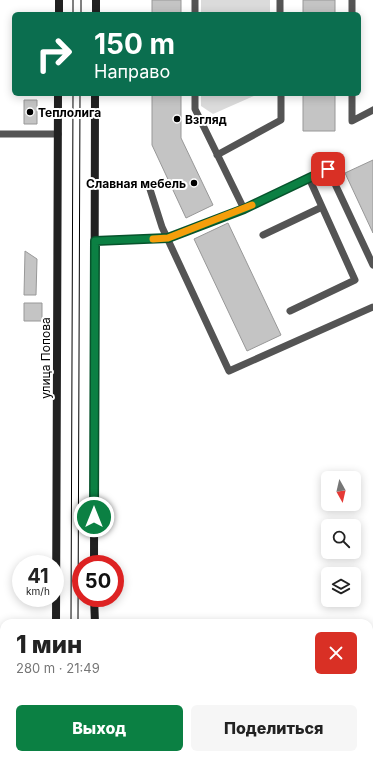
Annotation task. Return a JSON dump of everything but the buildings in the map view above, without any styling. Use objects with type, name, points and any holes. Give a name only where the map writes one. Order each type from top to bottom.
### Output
[{"type":"main road","points":[[58,12],[59,0]]},
{"type":"main road","points":[[96,0],[96,12]]},
{"type":"main road","name":"улица Попова","points":[[56,619],[58,96]]},
{"type":"main road","points":[[94,555],[95,96]]},
{"type":"main road","points":[[94,607],[94,619]]},
{"type":"lane","points":[[195,0],[195,12]]},
{"type":"lane","points":[[280,0],[280,12]]},
{"type":"lane","points":[[352,0],[352,12]]},
{"type":"lane","points":[[195,96],[195,109],[244,209]]},
{"type":"lane","points":[[217,155],[282,120],[281,96]]},
{"type":"lane","points":[[352,96],[352,121],[373,110]]},
{"type":"lane","points":[[0,134],[58,134]]},
{"type":"lane","points":[[95,241],[168,238],[244,209],[328,169],[373,265]]},
{"type":"lane","points":[[290,311],[355,280],[309,178]]},
{"type":"lane","points":[[148,183],[162,227],[229,371],[373,307]]},
{"type":"lane","points":[[263,235],[322,207]]},
{"type":"shaded area","points":[[201,0],[270,0],[270,12],[201,12]]},
{"type":"shaded area","points":[[201,96],[254,96],[213,114],[201,106]]},
{"type":"tram line","points":[[73,0],[73,12]]},
{"type":"tram line","points":[[81,0],[81,12]]},
{"type":"tram line","points":[[71,619],[73,96]]},
{"type":"tram line","points":[[78,619],[80,96]]},
{"type":"slow traffic","points":[[153,239],[168,238],[252,205]]},
{"type":"place","name":"Теплолига","points":[[30,112]]},
{"type":"place","name":"Взгляд","points":[[177,119]]},
{"type":"place","name":"Славная мебель","points":[[194,183]]},
{"type":"route","points":[[94,517],[95,241],[168,238],[244,209],[328,169]]}]
